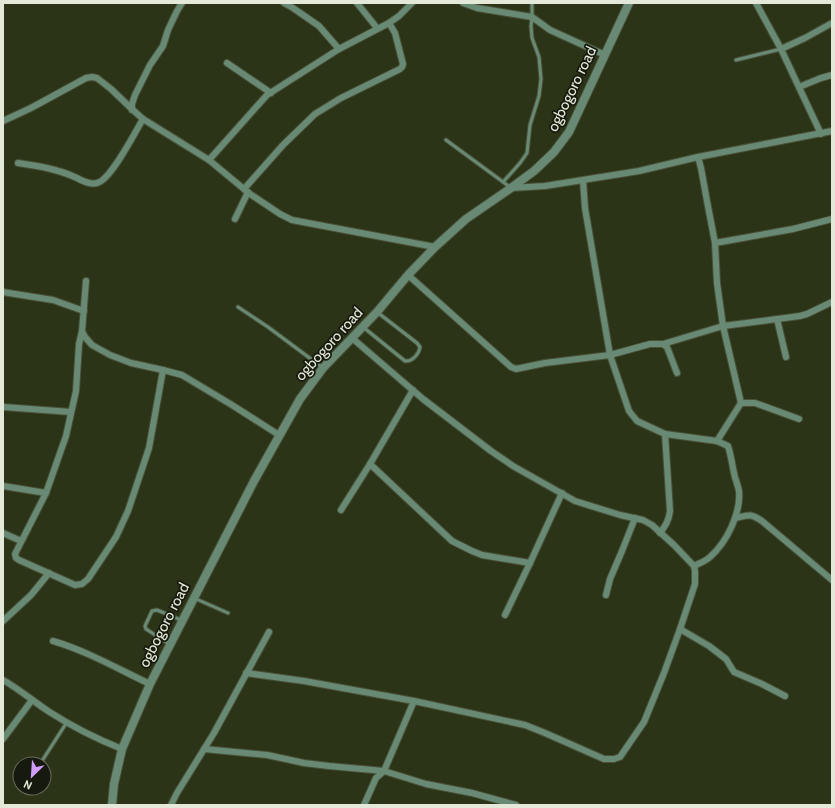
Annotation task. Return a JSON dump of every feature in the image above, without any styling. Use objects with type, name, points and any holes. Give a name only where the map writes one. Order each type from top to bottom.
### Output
[{"type":"street","points":[[132,110],[135,95],[150,65],[164,46],[168,30],[182,3]]},
{"type":"street","points":[[284,3],[319,26],[338,49]]},
{"type":"street","points":[[357,3],[377,28]]},
{"type":"street","points":[[208,160],[267,95],[338,49],[389,23],[412,3]]},
{"type":"street","points":[[463,3],[478,8],[532,17],[550,30],[605,55]]},
{"type":"street","name":"ogbogoro road","points":[[114,805],[114,784],[122,749],[150,684],[254,481],[300,399],[323,368],[377,312],[435,246],[466,220],[534,171],[554,152],[570,132],[629,3]]},
{"type":"street","points":[[756,3],[781,49],[821,134]]},
{"type":"street","points":[[235,219],[246,190],[282,145],[315,114],[341,98],[402,67],[403,64],[395,33],[389,23]]},
{"type":"street","points":[[781,49],[806,38],[832,23]]},
{"type":"street","points":[[227,63],[271,93]]},
{"type":"street","points":[[799,87],[832,75]]},
{"type":"street","points":[[3,121],[31,108],[86,78],[97,78],[143,119],[208,160],[246,190],[280,214],[292,220],[435,246]]},
{"type":"street","points":[[18,163],[64,173],[87,183],[99,183],[116,164],[143,119]]},
{"type":"street","points":[[511,188],[545,186],[638,171],[698,157],[832,131]]},
{"type":"street","points":[[698,157],[715,243],[717,283],[723,326],[741,403],[717,441]]},
{"type":"street","points":[[583,180],[586,208],[610,355],[629,412],[637,421],[665,434],[717,441],[728,446],[739,490],[739,504],[731,529],[722,544],[710,558],[694,566]]},
{"type":"street","points":[[715,243],[793,229],[832,218]]},
{"type":"street","points":[[408,275],[511,367],[516,369],[545,363],[610,355],[650,344],[663,344],[723,326],[800,316],[832,302]]},
{"type":"street","points":[[86,281],[82,331],[79,344],[76,391],[66,436],[46,493],[21,541],[15,554],[16,558],[75,585],[82,584],[88,579],[116,537],[128,511],[149,448],[163,370]]},
{"type":"street","points":[[3,292],[53,300],[84,311]]},
{"type":"street","points":[[777,319],[786,357]]},
{"type":"street","points":[[82,331],[85,338],[92,345],[110,355],[131,363],[182,375],[280,435]]},
{"type":"street","points":[[246,673],[304,681],[414,701],[525,726],[545,733],[604,759],[614,759],[620,757],[644,722],[680,629],[695,584],[694,566],[652,525],[642,520],[575,501],[513,466],[491,451],[413,390],[352,338]]},
{"type":"street","points":[[663,344],[667,347],[677,373]]},
{"type":"street","points":[[341,510],[370,464],[413,390]]},
{"type":"street","points":[[741,403],[755,403],[799,419]]},
{"type":"street","points":[[3,407],[71,412]]},
{"type":"street","points":[[660,532],[667,524],[670,511],[665,434]]},
{"type":"street","points":[[370,464],[452,541],[482,555],[530,563]]},
{"type":"street","points":[[3,486],[46,493]]},
{"type":"street","points":[[505,615],[562,493]]},
{"type":"street","points":[[735,518],[746,515],[754,516],[762,521],[832,580]]},
{"type":"street","points":[[606,595],[610,579],[635,518]]},
{"type":"street","points":[[3,533],[21,541]]},
{"type":"street","points":[[3,621],[31,595],[49,574]]},
{"type":"street","points":[[680,629],[713,649],[726,659],[734,672],[785,696]]},
{"type":"street","points":[[171,805],[214,733],[269,632]]},
{"type":"street","points":[[54,641],[94,656],[150,684]]},
{"type":"street","points":[[3,680],[49,712],[122,749]]},
{"type":"street","points":[[3,739],[32,700]]},
{"type":"street","points":[[364,805],[376,778],[384,771],[414,701]]},
{"type":"street","points":[[204,749],[267,755],[304,763],[384,771],[426,784],[472,793],[516,805]]},
{"type":"street","points":[[375,770],[376,778]]},
{"type":"lane","points":[[503,182],[520,164],[527,153],[530,125],[539,96],[541,79],[539,57],[532,38],[532,3]]},
{"type":"lane","points":[[736,60],[781,49]]},
{"type":"lane","points":[[446,140],[511,188]]},
{"type":"lane","points":[[238,307],[268,327],[323,368]]},
{"type":"lane","points":[[362,327],[405,361],[411,361],[418,354],[420,347],[417,343],[377,312]]},
{"type":"lane","points":[[194,598],[228,613]]},
{"type":"lane","points":[[170,645],[146,629],[145,626],[152,611],[157,610],[183,620]]},
{"type":"lane","points":[[45,756],[67,722]]}]
